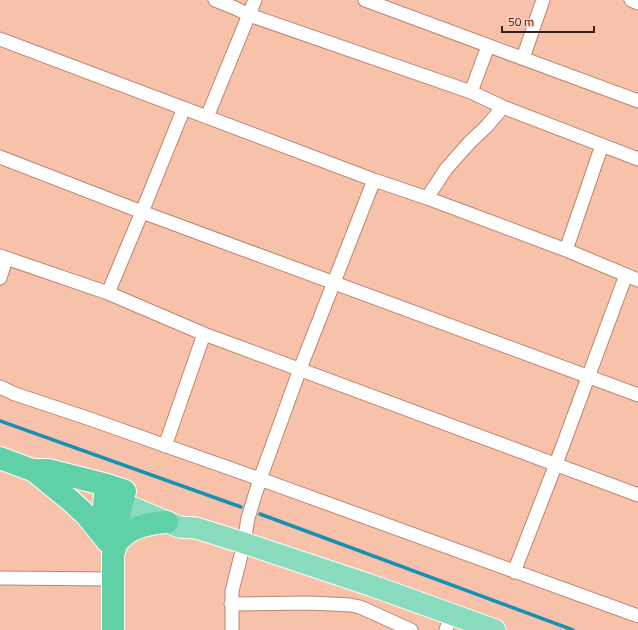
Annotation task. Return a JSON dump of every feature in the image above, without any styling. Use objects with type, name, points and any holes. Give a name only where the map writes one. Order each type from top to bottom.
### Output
[{"type":"highway","points":[[0,458],[35,472],[114,494],[105,528],[112,547],[113,630]]},
{"type":"highway","points":[[35,472],[86,515],[112,547]]},
{"type":"highway","points":[[112,547],[132,530],[148,524],[167,522]]},
{"type":"main road","points":[[114,494],[179,527],[196,528],[370,585],[449,622],[495,630]]},
{"type":"main road","points":[[114,494],[184,518],[196,528]]},
{"type":"street","points":[[215,0],[234,4],[249,16],[470,92],[638,159]]},
{"type":"street","points":[[207,117],[255,0]]},
{"type":"street","points":[[365,0],[638,101]]},
{"type":"street","points":[[523,58],[543,0]]},
{"type":"street","points":[[631,0],[638,2]]},
{"type":"street","points":[[0,39],[374,180],[427,198],[566,250],[638,280]]},
{"type":"street","points":[[470,92],[488,46]]},
{"type":"street","points":[[427,198],[446,169],[470,142],[487,126],[503,106]]},
{"type":"street","points":[[108,293],[184,108]]},
{"type":"street","points":[[566,250],[602,145]]},
{"type":"street","points":[[0,157],[142,212],[638,395]]},
{"type":"street","points":[[232,630],[232,591],[244,543],[248,518],[260,479],[300,369],[374,180]]},
{"type":"street","points":[[0,278],[3,258],[108,293],[204,334],[638,495]]},
{"type":"street","points":[[514,572],[626,275]]},
{"type":"street","points":[[166,446],[204,334]]},
{"type":"street","points":[[0,387],[15,394],[260,479],[638,616]]},
{"type":"street","points":[[0,578],[113,579]]},
{"type":"street","points":[[231,604],[306,603],[350,605],[368,610],[410,630]]},
{"type":"waterway","points":[[0,421],[241,507]]},
{"type":"waterway","points":[[260,514],[573,630]]}]
